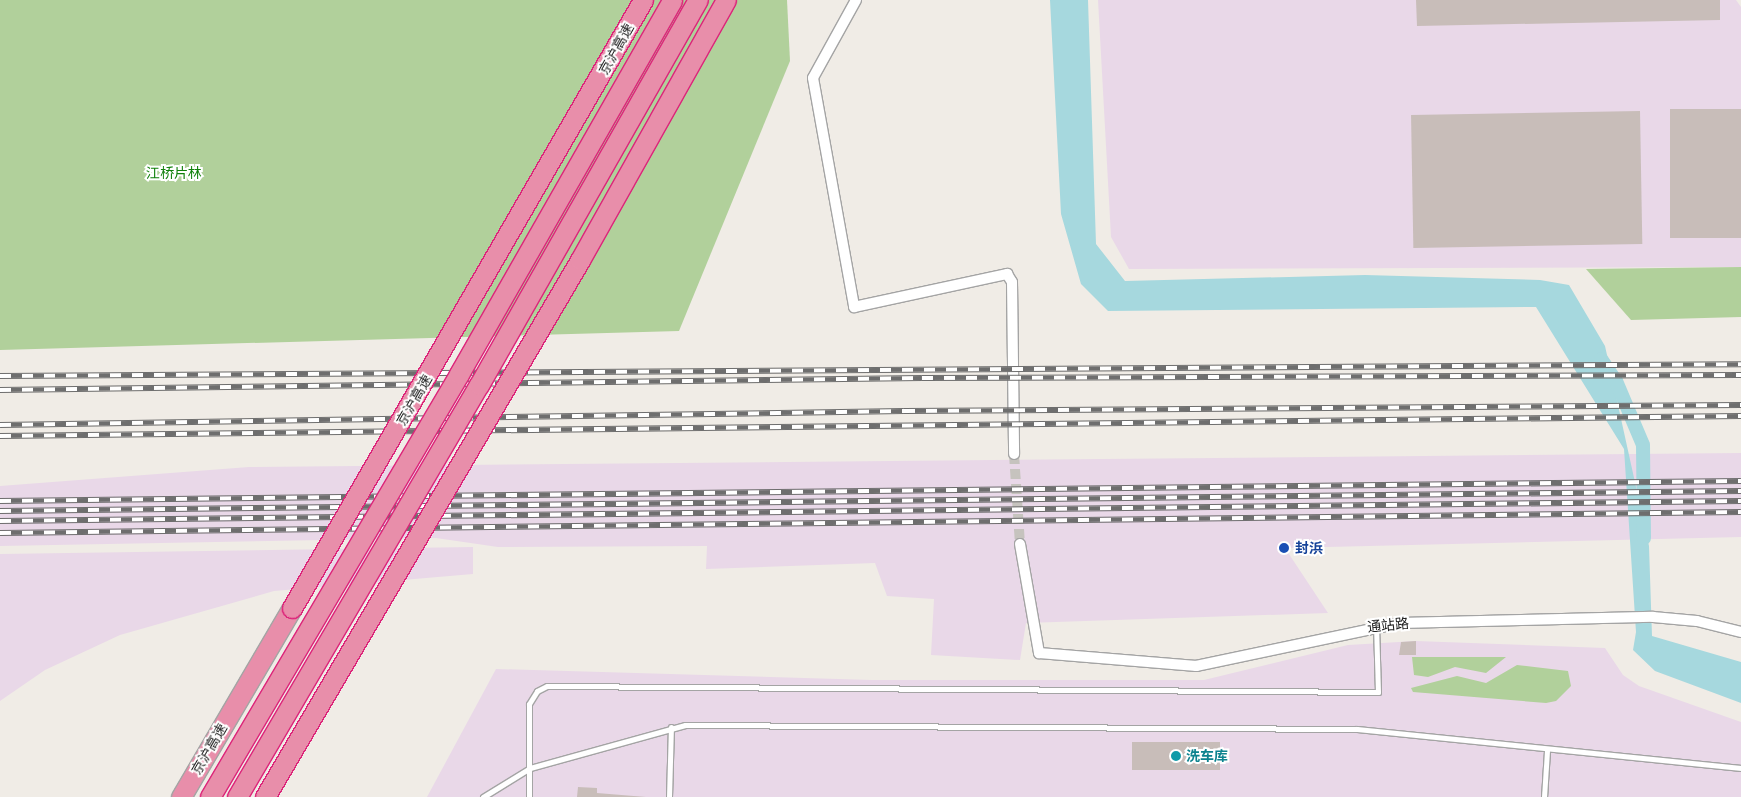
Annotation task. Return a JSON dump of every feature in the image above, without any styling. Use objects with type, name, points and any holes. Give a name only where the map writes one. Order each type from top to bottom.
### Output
[{"type":"highway","name":"京沪高速","points":[[181,797],[643,0]]},
{"type":"highway","name":"京沪高速","points":[[210,797],[459,374],[672,0]]},
{"type":"highway","points":[[237,797],[480,385],[698,0]]},
{"type":"highway","points":[[265,797],[571,277],[726,0]]},
{"type":"street","points":[[856,0],[813,78],[854,307],[1007,274],[1012,282],[1014,454]]},
{"type":"street","name":"通站路","points":[[1020,544],[1039,653],[1196,666],[1376,626],[1653,617],[1697,621],[1741,632]]},
{"type":"lane","points":[[529,797],[529,704],[537,691],[547,686],[1378,692],[1376,626]]},
{"type":"lane","points":[[669,797],[670,727]]},
{"type":"lane","points":[[483,797],[530,768],[670,727],[1357,729],[1547,750],[1741,768]]},
{"type":"lane","points":[[1544,797],[1547,750]]},
{"type":"shaded area","points":[[1098,0],[1736,0],[1741,7],[1741,267],[1129,269],[1111,237]]},
{"type":"shaded area","points":[[1741,453],[1741,537],[1285,548],[1328,613],[1026,623],[1020,660],[931,655],[934,599],[887,596],[875,563],[706,569],[707,546],[498,547],[436,538],[0,546],[0,486],[249,467]]},
{"type":"shaded area","points":[[473,547],[473,574],[274,591],[120,635],[45,670],[0,701],[0,554]]},
{"type":"shaded area","points":[[1416,641],[1605,648],[1623,675],[1639,686],[1741,722],[1741,797],[427,797],[496,669],[872,680],[1204,680],[1348,645]]},
{"type":"green space","name":"江桥片林","points":[[0,0],[787,0],[790,61],[679,331],[0,350]]},
{"type":"green space","points":[[1741,267],[1741,317],[1631,320],[1586,269]]},
{"type":"green space","points":[[1412,657],[1506,657],[1486,673],[1455,667],[1428,677],[1414,675]]},
{"type":"green space","points":[[1517,665],[1568,671],[1571,686],[1556,701],[1546,703],[1413,692],[1411,688],[1457,676],[1486,683]]},
{"type":"water","points":[[1050,0],[1088,0],[1096,244],[1125,281],[1365,275],[1540,280],[1569,285],[1605,346],[1649,546],[1652,636],[1741,662],[1741,703],[1655,671],[1633,650],[1636,632],[1624,449],[1536,307],[1108,311],[1081,284],[1061,214]]},
{"type":"building","points":[[1416,0],[1720,0],[1720,20],[1417,26]]},
{"type":"building","points":[[1670,109],[1741,109],[1741,238],[1670,238]]},
{"type":"building","points":[[1640,111],[1642,244],[1413,248],[1411,115]]},
{"type":"building","points":[[1416,641],[1416,655],[1399,655],[1401,642]]},
{"type":"building","name":"洗车库","points":[[1132,742],[1220,742],[1220,770],[1132,770]]},
{"type":"building","points":[[578,787],[597,788],[597,793],[646,797],[577,797]]},
{"type":"waterway","points":[[1601,359],[1616,381],[1643,445],[1644,538]]},
{"type":"tunnel","points":[[1014,454],[1020,544]]},
{"type":"railway","points":[[0,376],[1741,364]]},
{"type":"railway","points":[[0,390],[922,378],[1741,375]]},
{"type":"railway","points":[[0,425],[904,411],[1741,405]]},
{"type":"railway","points":[[0,436],[1741,416]]},
{"type":"railway","points":[[0,501],[1741,481]]},
{"type":"railway","points":[[0,511],[1741,491]]},
{"type":"railway","points":[[0,521],[1741,501]]},
{"type":"railway","points":[[0,533],[1741,512]]},
{"type":"place","name":"封浜","points":[[1284,548]]},
{"type":"place","name":"洗车库","points":[[1176,756]]}]
